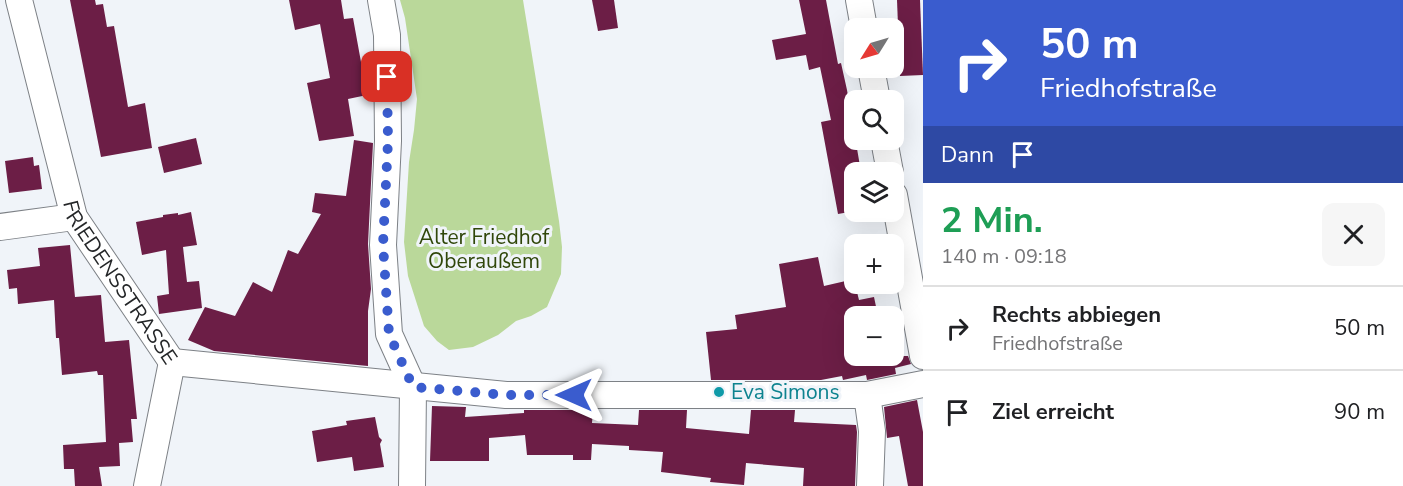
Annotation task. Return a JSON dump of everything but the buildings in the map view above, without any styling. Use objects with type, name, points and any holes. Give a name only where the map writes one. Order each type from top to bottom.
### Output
[{"type":"street","name":"FRIEDENSSTRASSE","points":[[19,0],[74,217],[172,362],[506,395],[867,395],[923,384]]},
{"type":"street","points":[[381,0],[387,35],[388,141],[383,245],[389,334],[413,387],[412,486]]},
{"type":"street","points":[[859,0],[862,18]]},
{"type":"street","points":[[0,227],[74,217]]},
{"type":"street","points":[[899,222],[923,356]]},
{"type":"street","points":[[147,486],[172,362]]},
{"type":"street","points":[[867,395],[872,431],[870,486]]},
{"type":"green space","name":"Alter Friedhof Oberaußem","points":[[400,0],[523,0],[559,221],[562,247],[561,274],[547,307],[516,321],[498,335],[473,347],[449,350],[437,341],[424,326],[408,276],[404,242],[409,162],[417,99],[405,18]]},
{"type":"place","name":"Eva Simons","points":[[719,392]]},
{"type":"route","points":[[387,77],[388,141],[383,245],[389,334],[413,387],[506,395],[574,395]]}]
